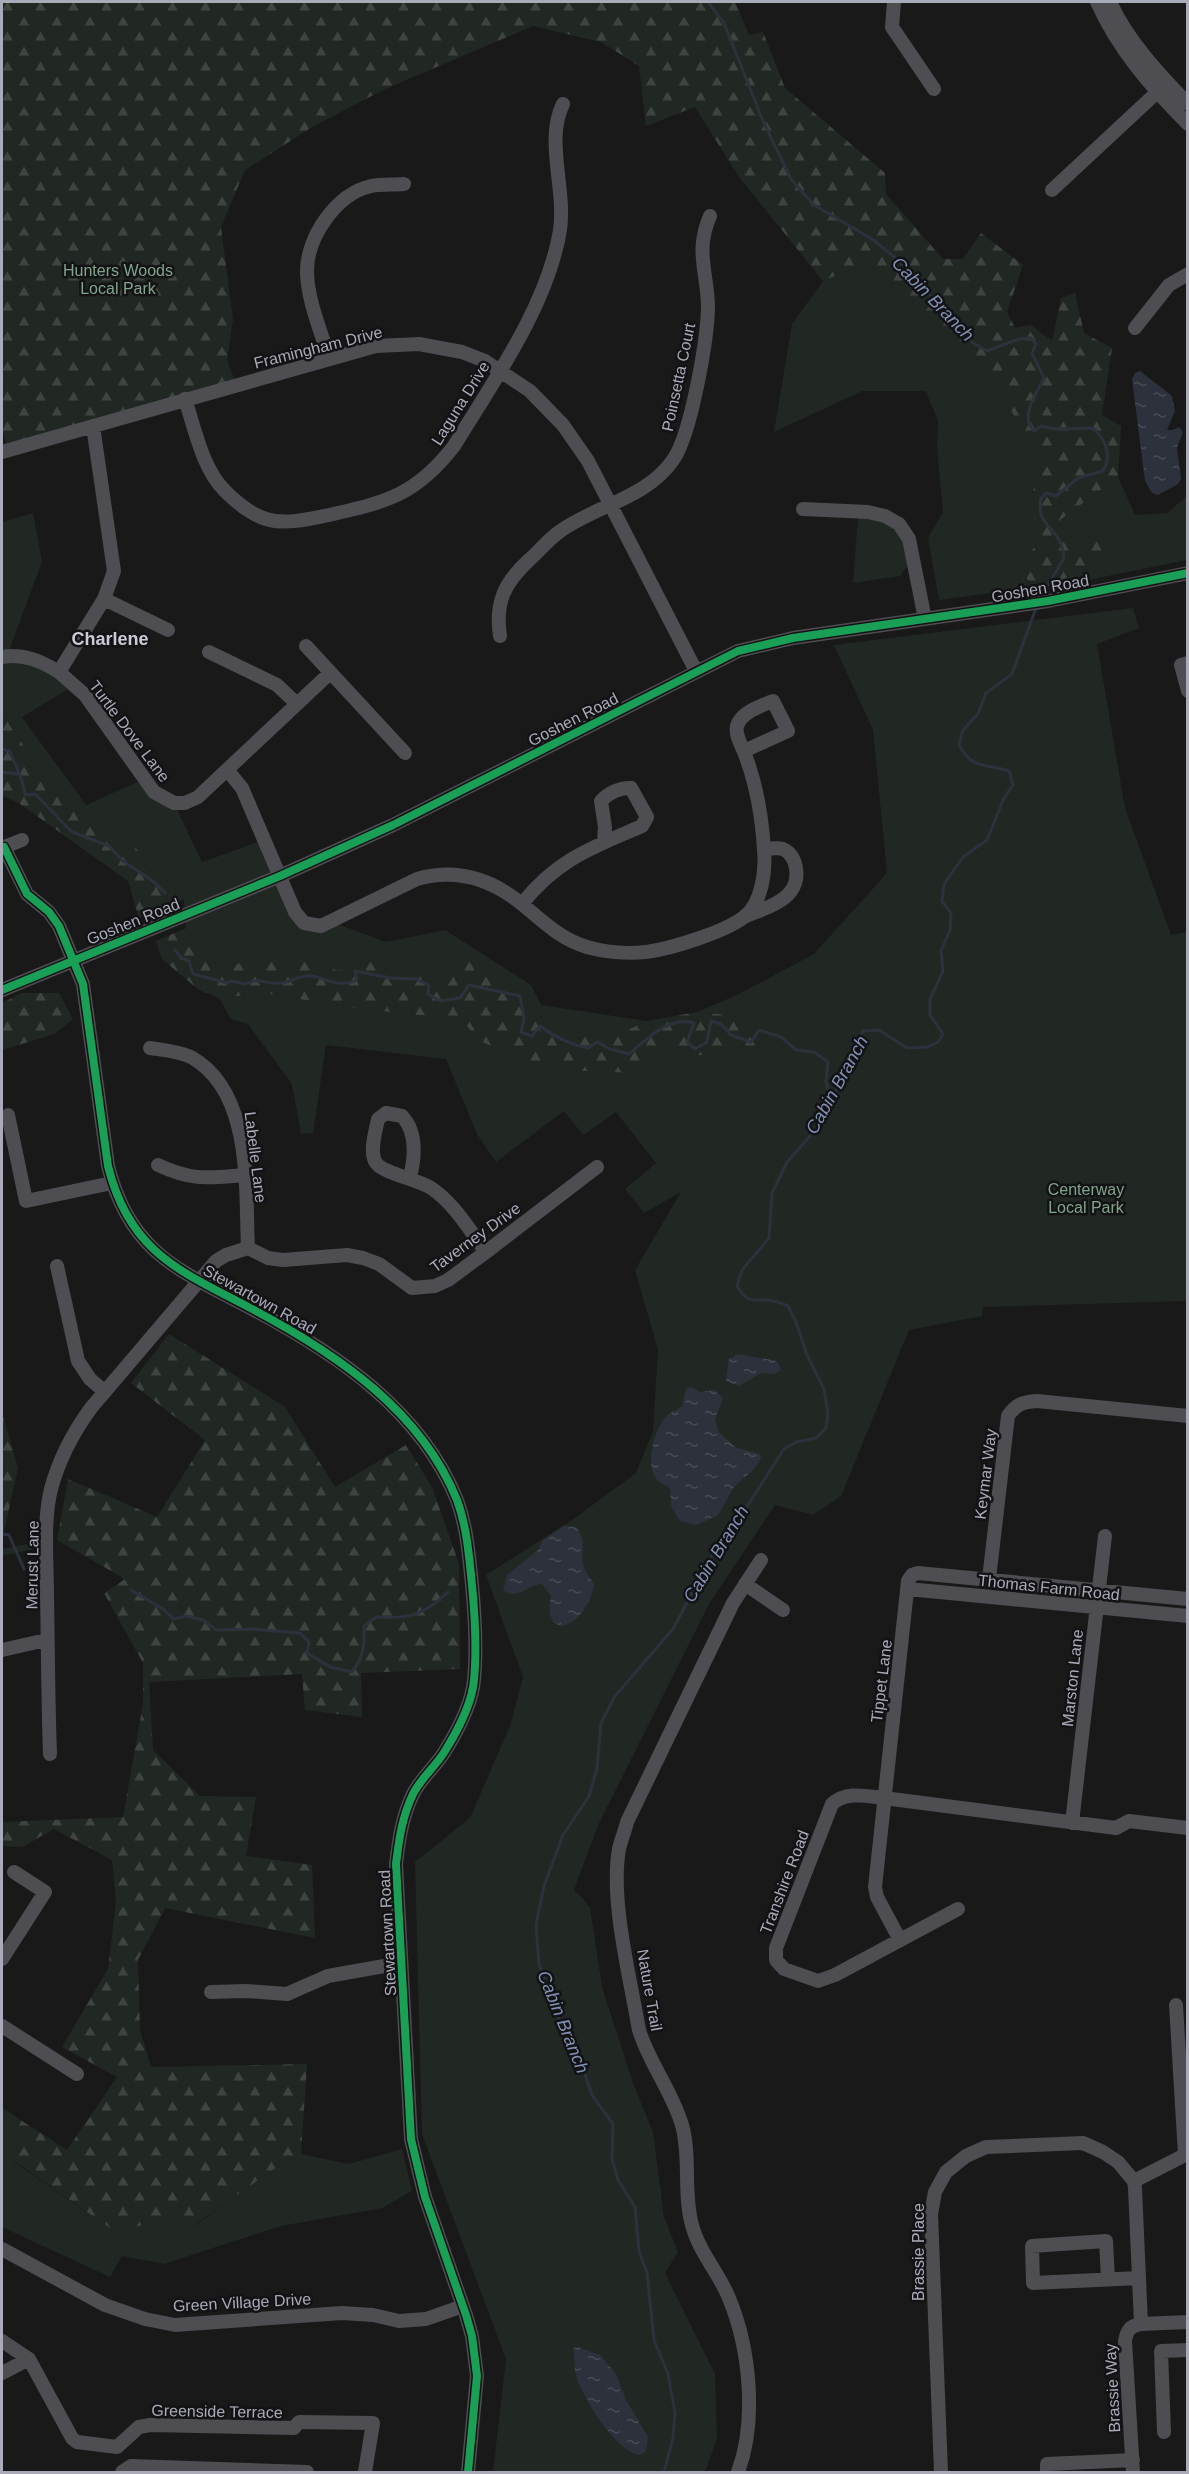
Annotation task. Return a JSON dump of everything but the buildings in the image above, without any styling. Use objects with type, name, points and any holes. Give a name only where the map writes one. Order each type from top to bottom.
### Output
[{"type":"street","points":[[894,2],[892,27],[933,89]]},
{"type":"street","points":[[1097,2],[1109,27],[1156,93],[1188,124]]},
{"type":"street","points":[[1110,2],[1118,19],[1141,53],[1188,104]]},
{"type":"street","points":[[1052,190],[1167,83]]},
{"type":"street","name":"Laguna Drive","points":[[185,399],[206,463],[223,489],[247,510],[267,519],[298,520],[380,504],[402,494],[423,480],[454,446],[539,301],[555,255],[560,228],[562,199],[555,131],[556,117],[563,104]]},
{"type":"street","points":[[329,358],[310,299],[307,273],[310,248],[314,237],[328,216],[349,197],[370,186],[404,184]]},
{"type":"street","name":"Poinsetta Court","points":[[500,636],[497,616],[501,595],[521,567],[560,532],[643,489],[658,477],[675,458],[687,430],[707,334],[708,303],[701,249],[704,231],[710,216]]},
{"type":"street","points":[[1135,328],[1169,285],[1188,274]]},
{"type":"street","name":"Framingham Drive","points":[[2,452],[376,346],[418,344],[462,352],[485,361],[530,391],[563,424],[588,461],[612,504],[696,670]]},
{"type":"street","points":[[59,672],[104,599],[111,582],[114,560],[93,426]]},
{"type":"street","points":[[802,509],[868,512],[885,516],[899,524],[909,538],[925,619]]},
{"type":"street","name":"Goshen Road","points":[[2,990],[280,876],[393,825],[470,788],[696,670],[753,646],[1048,601],[1188,573]]},
{"type":"street","points":[[104,599],[168,630]]},
{"type":"street","points":[[306,646],[405,753]]},
{"type":"street","points":[[209,652],[277,685],[296,703]]},
{"type":"street","name":"Turtle Dove Lane","points":[[2,657],[17,655],[26,657],[44,663],[59,672],[85,695],[154,792],[164,799],[185,803],[198,797],[228,771],[296,703],[330,673]]},
{"type":"street","points":[[1188,663],[1181,664],[1188,691]]},
{"type":"street","points":[[744,751],[758,800],[764,849],[764,882],[746,916]]},
{"type":"street","points":[[228,771],[242,788],[296,912],[304,923],[312,926],[321,926],[417,879],[432,874],[476,877],[522,904],[547,927],[564,938],[588,947],[611,951],[646,952],[699,938],[783,899],[792,890],[796,877],[795,864],[790,854],[781,848],[764,849]]},
{"type":"street","points":[[3,847],[22,840]]},
{"type":"street","points":[[522,904],[538,884],[558,867],[604,842]]},
{"type":"street","name":"Stewartown Road","points":[[3,847],[27,894],[54,918],[83,984],[112,1183],[129,1221],[149,1245],[171,1264],[294,1332],[349,1369],[384,1398],[413,1427],[433,1454],[457,1500],[467,1537],[471,1573],[474,1613],[474,1681],[468,1706],[446,1750],[414,1792],[400,1828],[396,1864],[411,2139],[425,2197],[463,2306],[471,2336],[477,2376],[468,2472]]},
{"type":"street","name":"Labelle Lane","points":[[150,1048],[180,1053],[191,1058],[224,1087],[237,1119],[244,1175],[248,1248]]},
{"type":"street","points":[[410,1177],[413,1158],[412,1134],[402,1116],[386,1113],[378,1119],[374,1158],[383,1169],[410,1177],[433,1189],[464,1222],[486,1252]]},
{"type":"street","points":[[8,1115],[26,1201],[112,1183]]},
{"type":"street","points":[[158,1165],[201,1179],[244,1175]]},
{"type":"street","name":"Taverney Drive","points":[[248,1248],[268,1258],[283,1260],[347,1255],[363,1258],[378,1264],[405,1285],[421,1289],[435,1286],[448,1280],[597,1167]]},
{"type":"street","points":[[201,1281],[216,1262],[232,1252],[248,1248]]},
{"type":"street","points":[[57,1266],[78,1361],[90,1379],[105,1392]]},
{"type":"street","name":"Merust Lane","points":[[50,1754],[46,1640],[46,1544],[50,1492],[62,1453],[75,1429],[201,1281]]},
{"type":"street","name":"Keymar Way","points":[[989,1579],[1008,1416],[1014,1406],[1023,1402],[1037,1401],[1188,1416]]},
{"type":"street","name":"Marston Lane","points":[[1072,1823],[1105,1536]]},
{"type":"street","name":"Nature Trail","points":[[738,2472],[746,2452],[750,2407],[742,2336],[728,2297],[701,2247],[692,2224],[683,2128],[676,2108],[643,2045],[618,1902],[617,1873],[627,1822],[733,1603],[761,1560]]},
{"type":"street","name":"Thomas Farm Road","points":[[918,1573],[1188,1599]]},
{"type":"street","name":"Tippet Lane","points":[[884,1798],[908,1581],[912,1575],[918,1573]]},
{"type":"street","points":[[745,1584],[783,1610]]},
{"type":"street","name":"Thomas Farm Road","points":[[908,1589],[1096,1609],[1188,1616]]},
{"type":"street","points":[[2,1650],[46,1640]]},
{"type":"street","name":"Transhire Road","points":[[958,1909],[836,1975],[818,1980],[783,1969],[776,1960],[776,1948],[832,1804],[840,1797],[853,1795],[884,1798],[1116,1828],[1129,1821],[1188,1828]]},
{"type":"street","points":[[884,1798],[875,1887],[877,1897],[900,1940]]},
{"type":"street","points":[[2,1959],[45,1892],[14,1872]]},
{"type":"street","points":[[211,1992],[246,1991],[287,1994],[328,1976],[401,1963]]},
{"type":"street","points":[[1176,2005],[1185,2155],[1134,2181],[1141,2324],[1188,2322]]},
{"type":"street","points":[[2,2026],[77,2074]]},
{"type":"street","name":"Brassie Place","points":[[941,2472],[931,2214],[935,2192],[946,2172],[966,2156],[986,2147],[1083,2143],[1118,2162],[1134,2181]]},
{"type":"street","points":[[1108,2279],[1106,2241],[1032,2246],[1034,2283],[1139,2278]]},
{"type":"street","name":"Green Village Drive","points":[[2,2249],[105,2305],[145,2319],[175,2325],[342,2313],[373,2315],[399,2321],[426,2319],[463,2306]]},
{"type":"street","name":"Brassie Way","points":[[1047,2472],[1047,2464],[1133,2466],[1125,2341],[1127,2331],[1132,2326],[1141,2324]]},
{"type":"street","points":[[2,2341],[29,2359],[72,2438],[77,2442],[117,2446],[126,2469],[307,2472]]},
{"type":"street","points":[[1164,2432],[1161,2351],[1188,2350]]},
{"type":"street","points":[[2,2373],[29,2359]]},
{"type":"street","name":"Greenside Terrace","points":[[117,2446],[139,2427],[150,2426],[294,2428],[299,2422],[373,2423],[365,2472]]},
{"type":"green space","name":"Hunters Woods Local Park","points":[[2,2],[735,2],[749,35],[763,32],[785,88],[885,173],[886,194],[943,259],[963,259],[981,233],[1023,265],[1007,312],[1015,328],[1031,325],[1052,341],[1061,298],[1075,293],[1084,333],[1112,348],[1102,415],[1121,426],[1118,477],[1060,520],[1074,541],[1106,541],[1112,555],[1063,585],[1035,587],[1020,572],[1040,536],[1029,502],[1046,454],[1024,445],[1013,414],[984,366],[867,262],[823,281],[739,177],[695,107],[646,126],[639,66],[601,42],[533,26],[383,90],[314,126],[245,170],[221,227],[233,319],[227,360],[236,384],[8,450],[2,429]]},
{"type":"green space","points":[[867,262],[984,366],[1013,414],[1024,445],[1046,454],[1029,502],[1040,536],[1020,572],[1035,587],[939,600],[928,538],[943,512],[937,448],[938,421],[926,391],[862,391],[774,432],[792,324],[823,281]]},
{"type":"green space","points":[[1118,477],[1135,515],[1167,513],[1187,496],[1187,560],[1063,585],[1112,555],[1105,541],[1074,541],[1059,520]]},
{"type":"green space","points":[[33,513],[42,562],[7,656],[17,655],[75,685],[22,717],[86,805],[144,779],[174,803],[202,862],[264,840],[304,923],[332,922],[386,942],[445,930],[531,985],[541,1005],[647,1021],[610,1038],[592,1033],[579,1039],[543,1021],[526,991],[452,980],[438,990],[420,974],[398,976],[372,961],[337,971],[324,962],[257,962],[220,965],[204,958],[186,928],[184,899],[129,841],[74,811],[45,781],[7,718],[2,717],[2,522]]},
{"type":"green space","points":[[858,517],[881,521],[899,533],[910,562],[900,576],[853,583]]},
{"type":"green space","name":"Centerway Local Park","points":[[1133,608],[1139,628],[1097,644],[1125,808],[1171,935],[1187,932],[1187,1301],[983,1307],[982,1316],[909,1330],[841,1496],[813,1515],[775,1505],[709,1604],[599,1823],[574,1890],[590,1907],[602,1987],[633,2083],[653,2132],[664,2217],[678,2252],[665,2273],[715,2374],[717,2439],[705,2472],[493,2472],[506,2359],[422,2134],[415,1862],[470,1818],[510,1726],[523,1677],[486,1575],[575,1518],[636,1473],[653,1431],[658,1350],[635,1270],[681,1192],[644,1213],[625,1189],[656,1163],[616,1112],[583,1135],[564,1111],[496,1162],[477,1134],[446,1059],[326,1045],[313,1133],[301,1134],[292,1084],[248,1024],[231,1019],[219,998],[265,993],[345,1007],[463,1020],[476,1039],[653,1054],[678,1049],[693,1056],[766,1049],[752,1017],[697,1012],[739,994],[814,954],[887,873],[873,730],[834,645]]},
{"type":"green space","points":[[2,717],[7,718],[45,781],[74,811],[129,841],[184,899],[139,918],[128,881],[20,804],[2,795]]},
{"type":"green space","points":[[186,928],[204,958],[220,965],[257,962],[324,962],[337,971],[372,961],[398,976],[420,974],[438,990],[452,980],[448,964],[466,959],[526,991],[543,1021],[579,1039],[592,1033],[610,1038],[647,1021],[697,1012],[752,1017],[766,1049],[693,1056],[678,1049],[653,1054],[637,1073],[560,1070],[511,1055],[476,1039],[463,1020],[345,1007],[265,993],[219,998],[199,990],[162,959],[156,941]]},
{"type":"green space","points":[[22,993],[59,993],[73,1019],[54,1034],[2,1050],[2,1003]]},
{"type":"green space","points":[[169,1334],[285,1407],[335,1487],[406,1445],[432,1487],[459,1564],[460,1669],[361,1673],[362,1717],[305,1710],[302,1674],[149,1682],[153,1750],[200,1796],[256,1797],[246,1856],[312,1865],[315,1938],[165,1908],[138,1960],[140,2030],[151,2067],[307,2064],[301,2154],[274,2169],[193,2226],[158,2220],[117,2233],[14,2161],[19,2119],[67,2150],[117,2077],[62,2047],[108,1969],[116,1902],[112,1860],[54,1829],[22,1847],[2,1846],[2,1822],[123,1817],[143,1704],[143,1663],[104,1593],[125,1579],[57,1540],[68,1479],[157,1517],[205,1440],[131,1383]]},
{"type":"green space","points":[[2,1412],[18,1468],[2,1541]]},
{"type":"green space","points":[[38,1542],[38,1548],[2,1556],[2,1549]]},
{"type":"green space","points":[[2,2107],[19,2119],[14,2162],[117,2233],[158,2220],[194,2226],[274,2169],[301,2154],[349,2164],[402,2149],[412,2191],[382,2208],[281,2226],[164,2264],[122,2256],[110,2277],[2,2227]]},
{"type":"water","points":[[1140,371],[1172,396],[1175,411],[1167,430],[1179,427],[1183,432],[1177,448],[1181,479],[1178,484],[1158,495],[1152,493],[1145,481],[1132,379],[1135,373]]},
{"type":"water","points":[[738,1354],[777,1361],[781,1370],[775,1374],[761,1373],[739,1386],[726,1381],[729,1359]]},
{"type":"water","points":[[690,1387],[700,1392],[714,1390],[723,1398],[715,1419],[719,1432],[735,1447],[760,1454],[761,1458],[755,1468],[734,1487],[718,1515],[697,1525],[680,1521],[671,1506],[670,1488],[655,1477],[651,1464],[654,1439],[660,1425],[668,1415],[682,1406],[686,1389]]},
{"type":"water","points":[[564,1526],[576,1527],[580,1533],[583,1542],[584,1567],[594,1585],[590,1598],[579,1616],[561,1626],[556,1624],[551,1617],[551,1596],[542,1584],[513,1594],[503,1590],[507,1575],[538,1550],[543,1540]]},
{"type":"water","points":[[578,2347],[600,2355],[616,2374],[626,2400],[648,2437],[646,2451],[640,2455],[620,2444],[600,2421],[584,2395],[575,2372],[573,2348]]},
{"type":"waterway","name":"Cabin Branch","points":[[708,2],[724,23],[763,121],[791,179],[814,205],[872,239],[898,260],[972,342],[987,351],[1019,339],[1031,338],[1036,344],[1032,353],[1044,378],[1029,412],[1028,418],[1034,431],[1041,426],[1055,429],[1093,428],[1104,443],[1107,460],[1103,471],[1078,478],[1056,496],[1047,493],[1041,498],[1040,507],[1043,519],[1058,538],[1064,558],[1040,598]]},
{"type":"waterway","name":"Cabin Branch","points":[[664,2472],[673,2438],[675,2413],[668,2374],[654,2340],[647,2273],[639,2251],[635,2207],[618,2180],[612,2159],[613,2124],[592,2095],[577,2051],[560,2022],[539,1964],[536,1925],[544,1886],[563,1835],[589,1796],[597,1768],[601,1723],[615,1696],[673,1629],[717,1546],[742,1514],[784,1449],[796,1442],[816,1438],[826,1428],[828,1413],[824,1389],[807,1355],[788,1306],[774,1301],[749,1299],[741,1293],[737,1286],[742,1270],[769,1238],[772,1193],[787,1162],[820,1125],[863,1031],[879,1030],[907,1048],[927,1047],[938,1042],[943,1034],[930,1015],[930,999],[943,971],[941,951],[950,930],[951,913],[942,901],[944,884],[963,857],[987,840],[1004,798],[1013,785],[1009,771],[974,762],[959,745],[963,730],[978,714],[986,693],[1012,674],[1036,608]]},
{"type":"waterway","points":[[2,749],[9,751],[12,756],[25,795],[35,794],[72,832],[109,846],[123,861],[154,882],[165,893]]},
{"type":"waterway","points":[[2,772],[18,774]]},
{"type":"waterway","points":[[175,950],[181,958],[189,961],[193,974],[228,983],[230,981],[245,984],[259,981],[281,983],[308,976],[345,983],[357,980],[355,971],[390,978],[416,979],[429,985],[428,994],[440,1001],[460,998],[469,985],[520,996],[524,1019],[521,1032],[532,1036],[540,1026],[575,1045],[588,1048],[597,1042],[610,1049],[629,1054],[658,1030],[675,1023],[694,1023],[687,1042],[695,1049],[707,1042],[711,1021],[721,1024],[731,1035],[751,1042],[759,1030],[781,1037],[796,1050],[814,1052],[828,1062],[826,1081],[830,1100]]},
{"type":"waterway","points":[[2,1534],[9,1535],[24,1569]]},
{"type":"waterway","points":[[131,1590],[163,1609],[174,1619],[186,1616],[203,1620],[216,1630],[252,1629],[300,1633],[309,1642],[307,1653],[330,1667],[352,1672],[359,1662],[362,1651],[364,1626],[376,1617],[407,1616],[424,1611],[448,1592]]},
{"type":"cycle path","points":[[2,990],[280,876],[393,825],[738,651],[793,638],[1048,601],[1188,573]]},
{"type":"cycle path","points":[[2,848],[4,847],[27,894],[49,912],[59,926],[83,984],[108,1166],[118,1196],[130,1221],[145,1241],[183,1271],[287,1328],[346,1367],[374,1389],[422,1439],[441,1468],[460,1510],[470,1563],[474,1609],[473,1689],[464,1717],[455,1734],[416,1788],[409,1803],[401,1828],[396,1864],[411,2139],[425,2197],[472,2336],[477,2376],[468,2472]]},
{"type":"district","name":"Charlene","points":[[110,639]]}]
